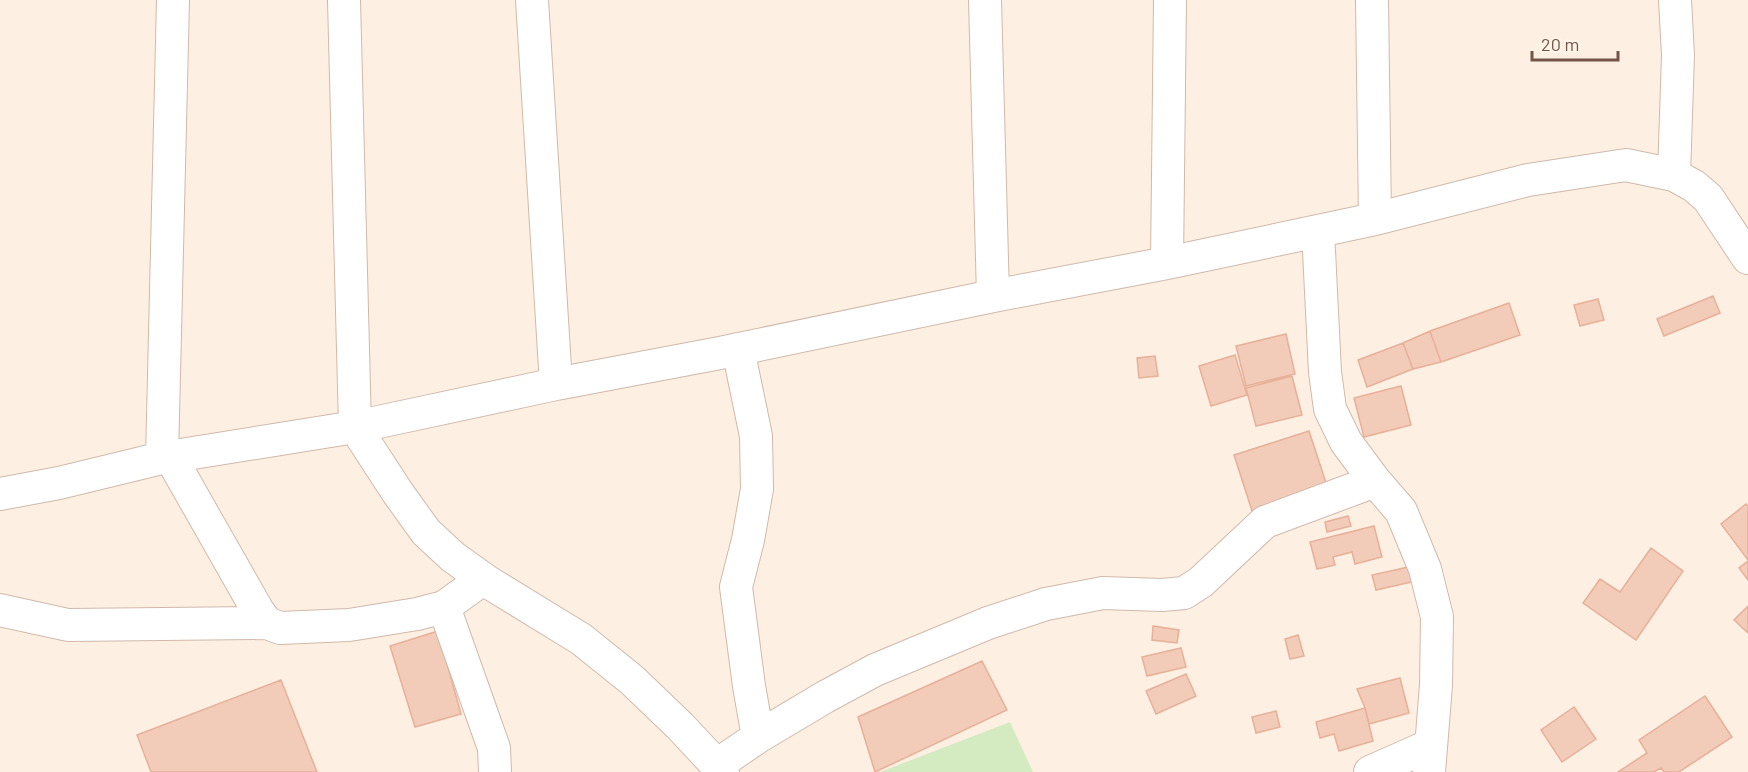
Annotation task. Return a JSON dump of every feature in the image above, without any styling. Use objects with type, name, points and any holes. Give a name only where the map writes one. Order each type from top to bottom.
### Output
[{"type":"street","points":[[173,0],[167,458],[267,623]]},
{"type":"street","points":[[344,0],[355,427],[398,494],[426,532],[453,557],[483,579],[581,639],[648,695],[720,769],[758,737],[825,696],[875,670],[988,623],[1046,604],[1103,593],[1162,595],[1184,593],[1201,582],[1265,522],[1375,481]]},
{"type":"street","points":[[532,0],[556,384]]},
{"type":"street","points":[[985,0],[993,296]]},
{"type":"street","points":[[1167,263],[1170,0]]},
{"type":"street","points":[[1372,0],[1375,219]]},
{"type":"street","points":[[1674,175],[1678,55],[1675,0]]},
{"type":"street","points":[[0,494],[167,458],[355,427],[556,384],[1167,263],[1375,219],[1528,180],[1626,165],[1674,175],[1694,186],[1708,198],[1748,258]]},
{"type":"street","points":[[1318,231],[1325,372],[1330,409],[1346,442],[1401,511],[1425,569],[1437,617],[1436,685],[1430,758],[1370,772]]},
{"type":"street","points":[[738,349],[756,436],[757,489],[748,540],[736,587],[758,737]]},
{"type":"street","points":[[0,610],[68,625],[267,623],[280,628],[349,625],[417,614],[444,607],[483,579]]},
{"type":"street","points":[[444,607],[494,748],[495,772]]},
{"type":"green space","points":[[1010,722],[1033,772],[880,772]]},
{"type":"building","points":[[1713,296],[1720,313],[1664,336],[1657,319]]},
{"type":"building","points":[[1598,299],[1604,320],[1580,326],[1574,305]]},
{"type":"building","points":[[1509,303],[1520,335],[1441,362],[1430,331]]},
{"type":"building","points":[[1430,331],[1441,362],[1413,369],[1403,343]]},
{"type":"building","points":[[1286,334],[1295,374],[1246,386],[1236,346]]},
{"type":"building","points":[[1403,343],[1413,369],[1367,387],[1358,360]]},
{"type":"building","points":[[1235,355],[1247,395],[1211,406],[1199,366]]},
{"type":"building","points":[[1155,356],[1158,376],[1139,378],[1137,358]]},
{"type":"building","points":[[1292,376],[1302,415],[1256,426],[1246,388]]},
{"type":"building","points":[[1401,386],[1411,425],[1364,437],[1354,398]]},
{"type":"building","points":[[1309,431],[1330,495],[1255,520],[1234,455]]},
{"type":"building","points":[[1746,504],[1748,506],[1748,560],[1721,524]]},
{"type":"building","points":[[1348,516],[1351,526],[1327,532],[1325,522]]},
{"type":"building","points":[[1374,526],[1382,557],[1355,564],[1352,552],[1333,557],[1335,565],[1317,569],[1310,542]]},
{"type":"building","points":[[1651,548],[1683,571],[1636,640],[1583,603],[1600,579],[1620,592]]},
{"type":"building","points":[[1748,561],[1748,580],[1739,568]]},
{"type":"building","points":[[1413,566],[1416,581],[1376,590],[1372,575]]},
{"type":"building","points":[[1748,606],[1748,633],[1734,620]]},
{"type":"building","points":[[1153,626],[1179,630],[1177,643],[1152,640]]},
{"type":"building","points":[[438,631],[461,714],[415,727],[390,646]]},
{"type":"building","points":[[1298,635],[1304,656],[1290,659],[1285,639]]},
{"type":"building","points":[[1181,648],[1186,667],[1147,676],[1142,657]]},
{"type":"building","points":[[982,661],[1007,710],[875,772],[858,717]]},
{"type":"building","points":[[1186,674],[1196,696],[1156,714],[1146,691]]},
{"type":"building","points":[[1400,678],[1409,713],[1369,724],[1357,689]]},
{"type":"building","points":[[281,680],[317,772],[151,772],[137,735]]},
{"type":"building","points":[[1705,696],[1732,737],[1679,772],[1664,772],[1661,768],[1654,772],[1618,772],[1647,753],[1639,740]]},
{"type":"building","points":[[1574,707],[1596,739],[1562,762],[1541,730]]},
{"type":"building","points":[[1365,708],[1373,741],[1339,751],[1334,734],[1320,738],[1316,722]]},
{"type":"building","points":[[1276,711],[1280,727],[1256,733],[1252,717]]}]
